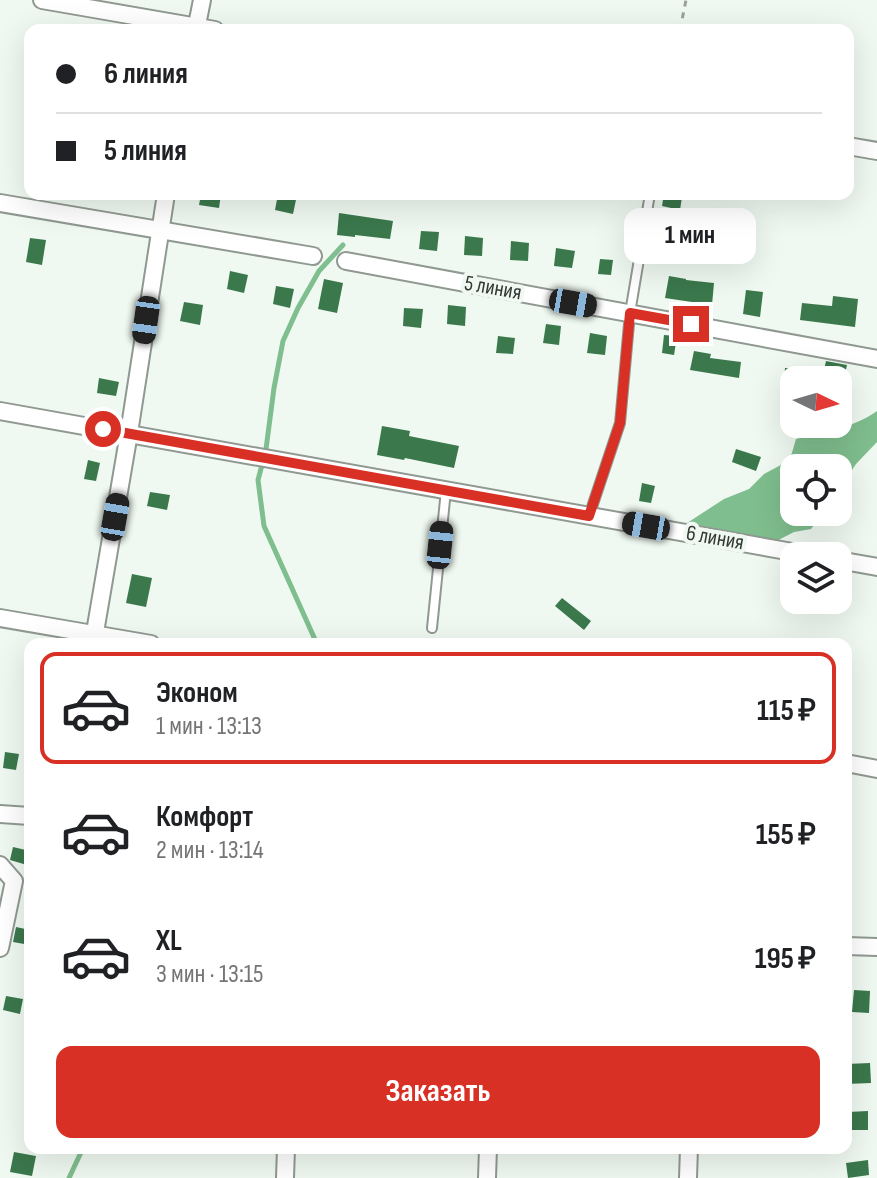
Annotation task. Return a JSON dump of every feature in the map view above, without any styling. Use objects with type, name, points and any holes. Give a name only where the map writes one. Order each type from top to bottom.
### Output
[{"type":"street","points":[[42,0],[174,24]]},
{"type":"street","points":[[197,24],[202,0]]},
{"type":"street","points":[[854,147],[877,151]]},
{"type":"street","points":[[94,638],[165,200]]},
{"type":"street","points":[[0,203],[313,256]]},
{"type":"street","name":"5 линия","points":[[346,261],[877,359]]},
{"type":"street","name":"6 линия","points":[[0,411],[780,550]]},
{"type":"street","points":[[852,563],[877,567]]},
{"type":"street","points":[[0,618],[90,638]]},
{"type":"street","points":[[852,764],[877,769]]},
{"type":"street","points":[[0,814],[24,816]]},
{"type":"street","points":[[0,865],[14,881],[0,948]]},
{"type":"street","points":[[852,946],[877,947]]},
{"type":"street","points":[[285,1178],[286,1154]]},
{"type":"street","points":[[487,1178],[488,1154]]},
{"type":"street","points":[[688,1178],[689,1154]]},
{"type":"lane","points":[[589,516],[620,423],[630,313],[649,200]]},
{"type":"lane","points":[[432,628],[446,489]]},
{"type":"path","points":[[681,24],[686,0]]},
{"type":"shaded area","points":[[877,411],[877,442],[852,470],[852,454],[792,454],[796,439],[852,438],[852,423]]},
{"type":"shaded area","points":[[779,466],[780,526],[813,526],[811,529],[794,532],[767,546],[684,525],[724,499],[749,489],[764,474]]},
{"type":"building","points":[[200,200],[220,200],[219,208],[199,205]]},
{"type":"building","points":[[277,200],[296,200],[293,214],[275,210]]},
{"type":"building","points":[[663,200],[682,200],[680,210],[662,206]]},
{"type":"building","points":[[339,213],[393,221],[390,239],[337,235]]},
{"type":"building","points":[[421,231],[439,232],[437,251],[419,249]]},
{"type":"building","points":[[465,236],[483,238],[482,256],[464,255]]},
{"type":"building","points":[[30,238],[46,240],[42,265],[26,262]]},
{"type":"building","points":[[511,241],[529,243],[528,261],[510,260]]},
{"type":"building","points":[[556,248],[575,251],[572,268],[554,266]]},
{"type":"building","points":[[600,259],[613,260],[611,275],[598,274]]},
{"type":"building","points":[[230,271],[248,275],[244,293],[227,289]]},
{"type":"building","points":[[669,276],[714,283],[712,305],[665,298]]},
{"type":"building","points":[[324,279],[343,283],[337,313],[318,309]]},
{"type":"building","points":[[276,286],[294,289],[290,308],[273,304]]},
{"type":"building","points":[[746,290],[763,292],[760,317],[743,314]]},
{"type":"building","points":[[833,296],[858,299],[855,327],[800,320],[802,303],[832,306]]},
{"type":"building","points":[[184,302],[203,305],[200,325],[180,321]]},
{"type":"building","points":[[448,305],[466,307],[465,326],[447,324]]},
{"type":"building","points":[[404,308],[423,309],[421,328],[403,326]]},
{"type":"building","points":[[546,324],[561,326],[559,345],[543,343]]},
{"type":"building","points":[[590,333],[607,336],[605,355],[587,353]]},
{"type":"building","points":[[664,335],[677,336],[674,355],[662,353]]},
{"type":"building","points":[[498,336],[515,338],[513,354],[496,353]]},
{"type":"building","points":[[694,351],[711,354],[710,358],[741,362],[739,378],[690,370]]},
{"type":"building","points":[[826,361],[847,365],[847,366],[825,366]]},
{"type":"building","points":[[99,378],[119,382],[116,396],[97,393]]},
{"type":"building","points":[[382,426],[410,431],[409,436],[459,446],[454,468],[377,455]]},
{"type":"building","points":[[736,449],[761,457],[756,471],[732,462]]},
{"type":"building","points":[[88,460],[100,463],[96,481],[84,479]]},
{"type":"building","points":[[642,483],[655,486],[651,503],[639,501]]},
{"type":"building","points":[[150,492],[170,495],[167,510],[147,506]]},
{"type":"building","points":[[132,574],[152,578],[146,607],[126,603]]},
{"type":"building","points":[[562,598],[591,621],[584,630],[555,606]]},
{"type":"building","points":[[5,752],[19,754],[16,770],[3,768]]},
{"type":"building","points":[[13,847],[24,850],[24,864],[10,860]]},
{"type":"building","points":[[16,927],[24,929],[24,944],[13,942]]},
{"type":"building","points":[[854,990],[870,991],[869,1013],[852,1012]]},
{"type":"building","points":[[6,996],[23,999],[20,1014],[3,1010]]},
{"type":"building","points":[[870,1063],[871,1083],[852,1084],[852,1064]]},
{"type":"building","points":[[868,1111],[868,1130],[852,1130],[852,1112]]},
{"type":"building","points":[[14,1152],[36,1156],[32,1176],[10,1172]]},
{"type":"building","points":[[868,1160],[869,1175],[848,1178],[846,1163]]},
{"type":"waterway","points":[[266,449],[283,341],[319,271],[343,245]]},
{"type":"waterway","points":[[262,465],[258,480],[264,526],[314,638]]},
{"type":"waterway","points":[[69,1178],[80,1154]]},
{"type":"route","points":[[103,429],[589,516],[620,423],[630,313],[691,324]]}]
